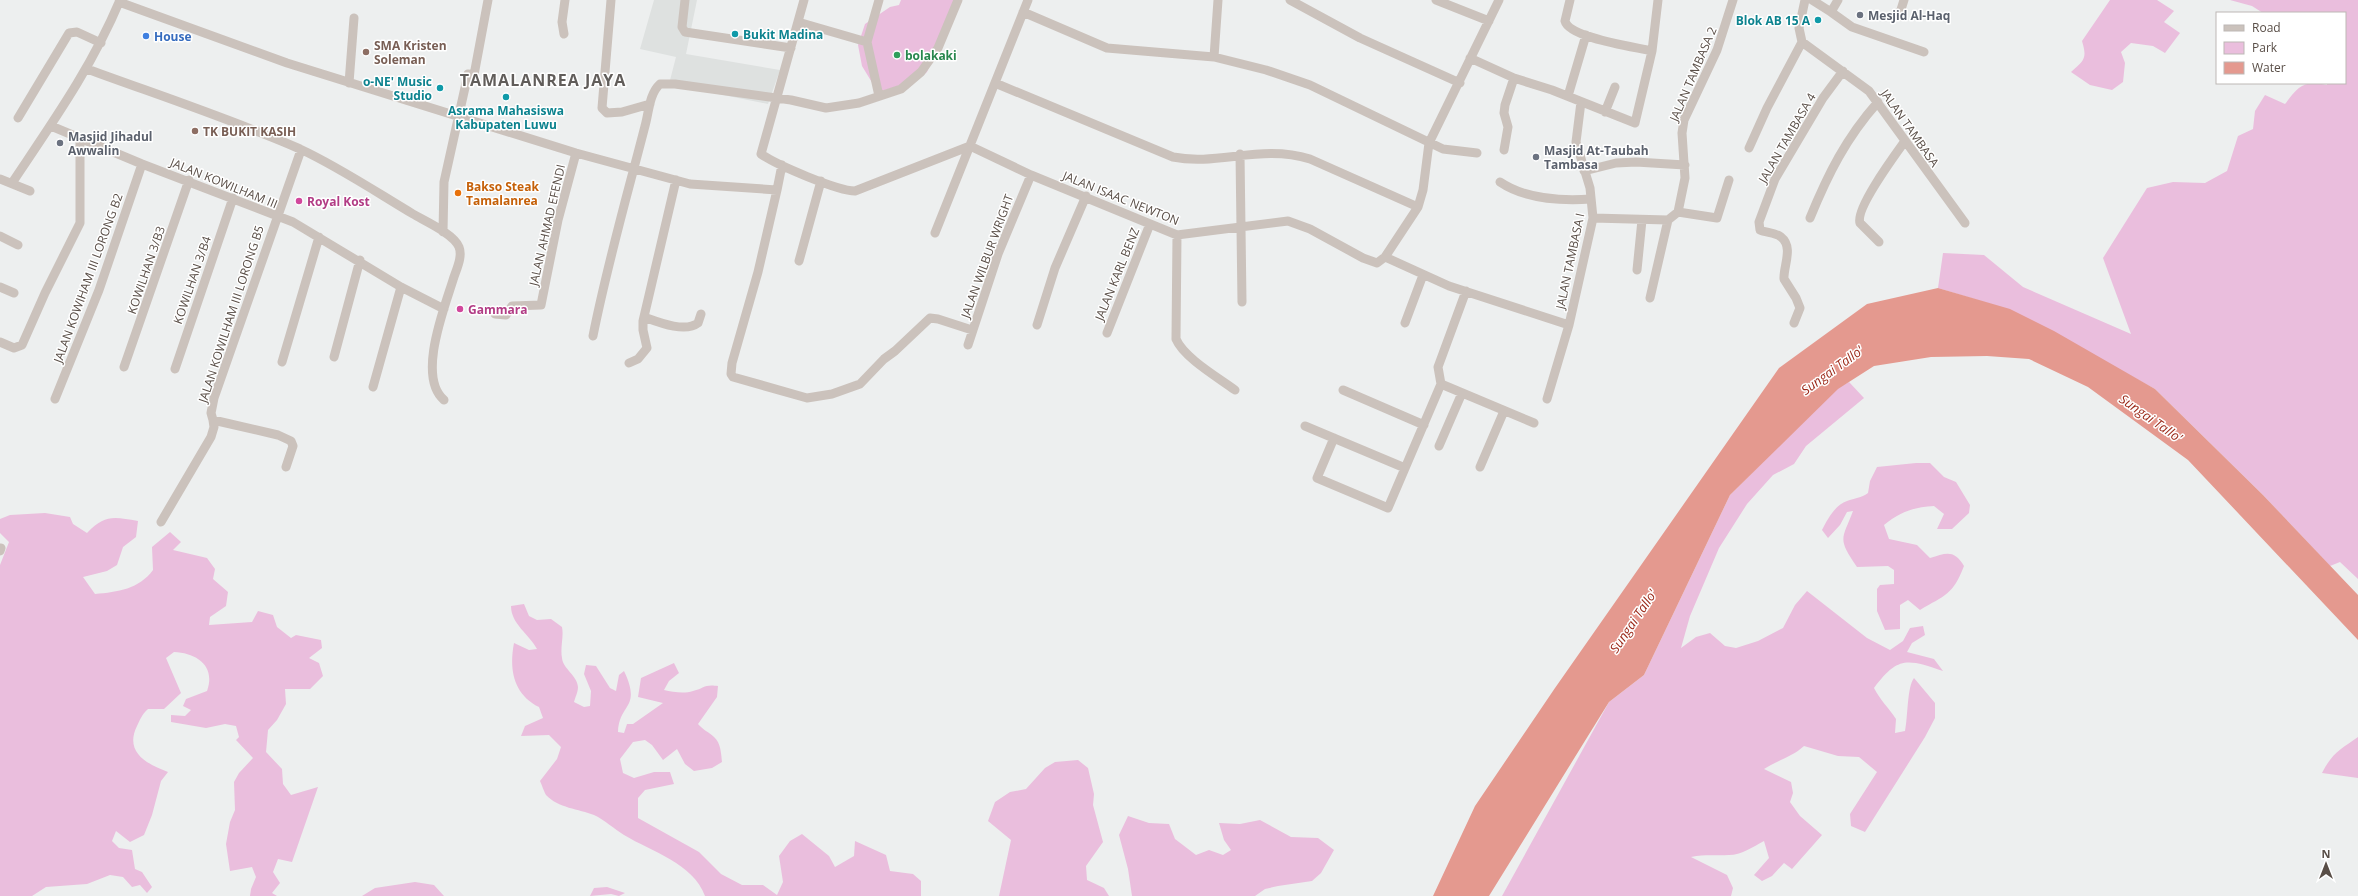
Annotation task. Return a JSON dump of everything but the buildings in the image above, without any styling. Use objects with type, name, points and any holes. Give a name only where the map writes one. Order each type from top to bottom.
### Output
[{"type":"street","points":[[443,232],[444,182],[460,118],[468,74],[474,75],[488,0]]},
{"type":"street","points":[[564,34],[562,22],[565,0]]},
{"type":"street","points":[[611,0],[602,105],[604,111],[611,113],[630,111],[650,104]]},
{"type":"street","points":[[685,0],[682,27],[685,32],[791,48]]},
{"type":"street","points":[[804,0],[761,152],[782,165],[821,181],[844,190],[855,190],[970,146]]},
{"type":"street","points":[[879,0],[867,42],[879,96]]},
{"type":"street","points":[[593,336],[632,169],[650,104],[656,88],[660,84],[666,83],[826,108],[859,103],[902,89],[921,72],[938,48],[958,0]]},
{"type":"street","points":[[935,233],[1028,0]]},
{"type":"street","points":[[1214,57],[1218,0]]},
{"type":"street","points":[[1290,0],[1353,35],[1460,83]]},
{"type":"street","points":[[1436,0],[1489,21]]},
{"type":"street","points":[[1499,0],[1470,58],[1460,83],[1429,143],[1423,190],[1418,206],[1383,259],[1466,291],[1569,325]]},
{"type":"street","points":[[1570,0],[1566,16],[1566,24],[1575,32],[1652,51]]},
{"type":"street","points":[[1470,58],[1514,78],[1568,96],[1635,123],[1652,51],[1658,0]]},
{"type":"street","name":"JALAN TAMBASA 2","points":[[1678,212],[1685,165],[1682,133],[1684,120],[1717,50],[1733,0]]},
{"type":"street","points":[[1749,148],[1767,108],[1802,42],[1800,28],[1805,0]]},
{"type":"street","points":[[1812,0],[1852,27],[1924,52]]},
{"type":"street","points":[[1831,12],[1838,0]]},
{"type":"street","points":[[1899,16],[1904,0]]},
{"type":"street","points":[[12,183],[51,126],[87,69],[101,43],[120,1],[287,63],[576,153],[690,184],[777,190]]},
{"type":"street","points":[[1023,12],[1107,48],[1214,57],[1266,70],[1310,85],[1443,149],[1477,153]]},
{"type":"street","points":[[349,83],[354,18]]},
{"type":"street","points":[[798,22],[867,42]]},
{"type":"street","points":[[18,118],[69,33],[77,32],[101,43]]},
{"type":"street","points":[[1568,96],[1586,35]]},
{"type":"street","name":"JALAN TAMBASA","points":[[1802,42],[1869,91],[1965,223]]},
{"type":"street","points":[[87,69],[301,150],[443,232],[456,242],[460,252],[444,309],[432,365],[434,387],[437,394],[444,400]]},
{"type":"street","name":"JALAN TAMBASA 4","points":[[1794,323],[1800,308],[1796,298],[1784,279],[1788,256],[1784,241],[1781,237],[1760,230],[1759,222],[1774,179],[1823,98],[1843,71]]},
{"type":"street","points":[[1504,150],[1508,127],[1504,113],[1505,105],[1514,78]]},
{"type":"street","points":[[995,83],[1173,156],[1202,159],[1240,154],[1283,152],[1305,157],[1418,206]]},
{"type":"street","points":[[1605,112],[1615,87]]},
{"type":"street","name":"JALAN TAMBASA I","points":[[1547,399],[1569,325],[1593,218],[1591,199],[1576,142],[1581,102]]},
{"type":"street","points":[[1810,218],[1830,171],[1843,148],[1853,132],[1878,102]]},
{"type":"street","name":"JALAN KOWILHAM III","points":[[51,126],[142,164],[189,180],[293,222],[360,260],[401,287],[444,309]]},
{"type":"street","points":[[0,342],[14,348],[21,347],[45,293],[80,223],[80,138]]},
{"type":"street","points":[[1879,242],[1860,223],[1860,214],[1881,176],[1905,141]]},
{"type":"street","name":"JALAN ISAAC NEWTON","points":[[970,146],[1031,176],[1086,196],[1177,235],[1288,221],[1310,229],[1374,264],[1383,259]]},
{"type":"street","name":"JALAN KOWILHAM III LORONG B5","points":[[161,522],[211,438],[214,427],[211,413],[214,398],[301,150]]},
{"type":"street","name":"JALAN AHMAD EFENDI","points":[[495,314],[506,315],[512,306],[539,307],[542,302],[558,220],[576,153]]},
{"type":"street","points":[[1240,154],[1242,302]]},
{"type":"street","points":[[1584,171],[1616,163],[1636,162],[1685,165]]},
{"type":"street","name":"JALAN KOWIHAM III LORONG B2","points":[[55,399],[102,283],[142,164]]},
{"type":"street","points":[[782,165],[758,272],[732,364],[731,374],[733,377],[799,396],[822,397],[860,384],[884,359],[895,351],[930,318],[972,330]]},
{"type":"street","name":"JALAN WILBUR WRIGHT","points":[[968,345],[998,254],[1031,176]]},
{"type":"street","points":[[0,179],[30,191]]},
{"type":"street","name":"KOWILHAN 3/B3","points":[[124,368],[189,180]]},
{"type":"street","points":[[629,363],[638,359],[647,348],[643,330],[644,318],[676,180]]},
{"type":"street","points":[[1650,298],[1668,220],[1678,212],[1717,218],[1729,180]]},
{"type":"street","points":[[799,261],[821,181]]},
{"type":"street","points":[[1500,182],[1514,190],[1536,196],[1591,199]]},
{"type":"street","points":[[1037,325],[1055,268],[1086,196]]},
{"type":"street","name":"KOWILHAN 3/B4","points":[[175,369],[233,198]]},
{"type":"street","points":[[1593,218],[1668,220]]},
{"type":"street","points":[[1637,270],[1642,220]]},
{"type":"street","name":"JALAN KARL BENZ","points":[[1107,333],[1150,224]]},
{"type":"street","points":[[1177,235],[1176,339],[1183,349],[1196,361],[1235,390]]},
{"type":"street","points":[[0,236],[18,245]]},
{"type":"street","points":[[282,362],[319,237]]},
{"type":"street","points":[[334,357],[360,260]]},
{"type":"street","points":[[1405,323],[1423,275]]},
{"type":"street","points":[[0,287],[14,293]]},
{"type":"street","points":[[373,387],[401,287]]},
{"type":"street","points":[[1334,438],[1317,478],[1388,508],[1441,384],[1438,367],[1466,291]]},
{"type":"street","points":[[644,318],[670,325],[692,326],[698,323],[701,314]]},
{"type":"street","points":[[1441,384],[1534,423]]},
{"type":"street","points":[[1343,390],[1424,425]]},
{"type":"street","points":[[1439,446],[1462,393]]},
{"type":"street","points":[[1480,467],[1504,411]]},
{"type":"street","points":[[213,420],[278,435],[291,441],[293,446],[286,468]]},
{"type":"street","points":[[1305,426],[1405,468]]},
{"type":"shaded area","points":[[654,0],[697,0],[686,54],[780,70],[768,104],[669,84],[676,57],[640,49]]},
{"type":"green space","name":"bolakaki","points":[[901,0],[958,0],[927,72],[906,90],[882,99],[862,66],[858,45],[865,24],[890,7],[899,5]]},
{"type":"green space","points":[[2110,0],[2157,0],[2174,11],[2164,22],[2180,33],[2165,53],[2153,46],[2131,43],[2121,52],[2125,63],[2123,82],[2112,90],[2090,85],[2071,72],[2084,58],[2082,41]]},
{"type":"green space","points":[[2230,0],[2358,0],[2358,579],[2340,562],[2330,566],[2263,495],[2155,389],[2010,310],[1938,288],[1943,253],[1984,255],[2023,287],[2131,334],[2103,258],[2147,188],[2173,182],[2205,183],[2227,171],[2238,136],[2253,129],[2255,111],[2265,95],[2285,104],[2298,89],[2307,84],[2346,84],[2346,12],[2261,12],[2252,6]]},
{"type":"green space","points":[[1849,382],[1864,398],[1806,446],[1794,464],[1773,475],[1747,504],[1719,548],[1690,616],[1681,648],[1696,637],[1710,633],[1725,646],[1736,648],[1758,641],[1783,628],[1795,605],[1807,591],[1867,638],[1890,650],[1903,641],[1910,628],[1923,626],[1925,635],[1912,643],[1907,652],[1934,659],[1943,671],[1920,664],[1904,663],[1897,665],[1890,670],[1874,688],[1896,719],[1895,733],[1905,731],[1910,688],[1914,678],[1935,703],[1935,718],[1925,737],[1865,832],[1851,826],[1850,814],[1877,772],[1859,757],[1838,756],[1804,746],[1795,753],[1764,769],[1791,782],[1793,793],[1790,802],[1800,816],[1822,835],[1792,869],[1784,863],[1772,876],[1762,881],[1754,875],[1769,858],[1764,841],[1738,854],[1691,857],[1727,875],[1733,888],[1731,896],[1502,896],[1609,702],[1644,675],[1730,495],[1838,388]]},
{"type":"green space","points":[[1930,463],[1944,477],[1956,482],[1970,505],[1969,513],[1952,529],[1937,529],[1944,514],[1934,506],[1908,511],[1884,525],[1889,539],[1917,545],[1930,558],[1945,554],[1953,555],[1957,557],[1964,566],[1952,589],[1942,597],[1920,610],[1908,600],[1900,605],[1900,629],[1885,630],[1877,611],[1877,589],[1880,585],[1894,584],[1894,570],[1888,566],[1857,567],[1846,550],[1843,539],[1853,511],[1847,512],[1840,525],[1828,538],[1822,530],[1835,509],[1847,501],[1868,493],[1870,481],[1877,467]]},
{"type":"green space","points":[[45,513],[70,517],[73,524],[87,533],[99,523],[110,518],[138,521],[136,537],[123,547],[117,565],[107,571],[83,577],[95,594],[120,591],[141,581],[153,570],[152,547],[170,532],[181,542],[173,550],[207,558],[215,569],[213,579],[228,592],[226,606],[210,617],[209,625],[252,622],[258,611],[273,615],[277,627],[291,638],[296,635],[321,640],[322,648],[309,658],[319,663],[323,676],[310,689],[285,689],[286,704],[277,720],[268,730],[266,752],[282,769],[283,784],[291,795],[318,787],[292,862],[278,859],[273,872],[280,883],[272,893],[277,896],[250,896],[256,877],[252,867],[230,871],[226,844],[230,822],[235,810],[234,782],[239,773],[253,758],[236,740],[239,737],[236,726],[225,724],[206,728],[171,722],[171,715],[185,716],[191,710],[183,706],[186,699],[207,691],[209,682],[207,668],[202,662],[190,655],[174,652],[166,658],[181,693],[164,709],[148,709],[144,713],[137,726],[133,743],[140,756],[146,761],[168,772],[161,781],[152,815],[144,835],[130,842],[116,831],[112,841],[119,848],[132,850],[135,869],[142,872],[152,887],[147,893],[140,885],[132,887],[123,877],[110,875],[87,884],[46,887],[32,896],[0,896],[0,565],[9,542],[0,533],[0,519],[10,515]]},
{"type":"green space","points":[[524,604],[529,616],[537,620],[551,619],[562,627],[563,662],[575,679],[578,687],[574,702],[584,707],[590,706],[591,691],[584,674],[586,665],[596,666],[610,688],[616,691],[619,675],[624,671],[631,692],[628,705],[619,723],[618,732],[624,733],[627,724],[633,724],[663,703],[638,697],[641,678],[674,663],[679,673],[669,681],[664,690],[690,692],[707,686],[718,686],[717,697],[698,724],[718,742],[722,762],[712,768],[694,771],[685,764],[677,749],[663,760],[652,745],[645,740],[633,742],[620,759],[623,773],[634,778],[654,772],[670,772],[674,784],[645,790],[638,798],[638,818],[699,852],[721,874],[742,885],[763,885],[777,895],[783,882],[779,856],[790,841],[802,834],[829,856],[835,867],[854,856],[855,841],[886,855],[890,871],[913,874],[921,881],[921,896],[705,896],[691,875],[670,860],[624,835],[594,815],[556,803],[546,795],[540,781],[557,759],[561,747],[549,735],[521,736],[525,726],[543,718],[539,707],[530,702],[518,688],[513,671],[512,662],[514,643],[529,650],[537,649],[517,624],[512,612],[511,606]]},
{"type":"green space","points":[[2358,737],[2358,778],[2322,773],[2333,756]]},
{"type":"green space","points":[[1078,760],[1088,768],[1094,794],[1093,805],[1103,842],[1086,866],[1087,880],[1104,888],[1109,896],[999,896],[1011,840],[988,821],[995,802],[1010,792],[1026,789],[1045,768],[1055,762]]},
{"type":"green space","points":[[1128,816],[1149,823],[1169,824],[1175,839],[1196,855],[1209,850],[1223,855],[1231,850],[1224,840],[1219,823],[1240,824],[1260,820],[1291,837],[1318,838],[1334,850],[1321,873],[1312,881],[1265,889],[1255,896],[1132,896],[1128,869],[1119,835]]},
{"type":"green space","points":[[415,882],[434,885],[444,896],[362,896],[375,888]]},
{"type":"green space","points":[[607,887],[625,893],[619,896],[611,894],[590,896],[594,888]]},
{"type":"water","name":"Sungai Tallo'","points":[[1938,288],[2010,309],[2054,331],[2155,389],[2263,495],[2358,595],[2358,640],[2188,460],[2088,387],[2029,359],[1987,356],[1931,357],[1874,366],[1838,389],[1730,495],[1644,675],[1609,702],[1489,896],[1433,896],[1475,806],[1555,688],[1779,368],[1867,304]]},
{"type":"place","name":"Mesjid Al-Haq","points":[[1860,15]]},
{"type":"place","name":"Blok AB 15 A","points":[[1818,20]]},
{"type":"place","name":"Bukit Madina","points":[[735,34]]},
{"type":"place","name":"House","points":[[146,36]]},
{"type":"place","name":"SMA Kristen Soleman","points":[[366,52]]},
{"type":"place","name":"bolakaki","points":[[897,55]]},
{"type":"place","name":"o-NE' Music Studio","points":[[440,88]]},
{"type":"place","name":"Asrama Mahasiswa Kabupaten Luwu","points":[[506,97]]},
{"type":"place","name":"TK BUKIT KASIH","points":[[195,131]]},
{"type":"place","name":"Masjid Jihadul Awwalin","points":[[60,143]]},
{"type":"place","name":"Masjid At-Taubah Tambasa","points":[[1536,157]]},
{"type":"place","name":"Bakso Steak Tamalanrea","points":[[458,193]]},
{"type":"place","name":"Royal Kost","points":[[299,201]]},
{"type":"place","name":"Gammara","points":[[460,309]]},
{"type":"district","name":"TAMALANREA JAYA","points":[[543,80]]}]
